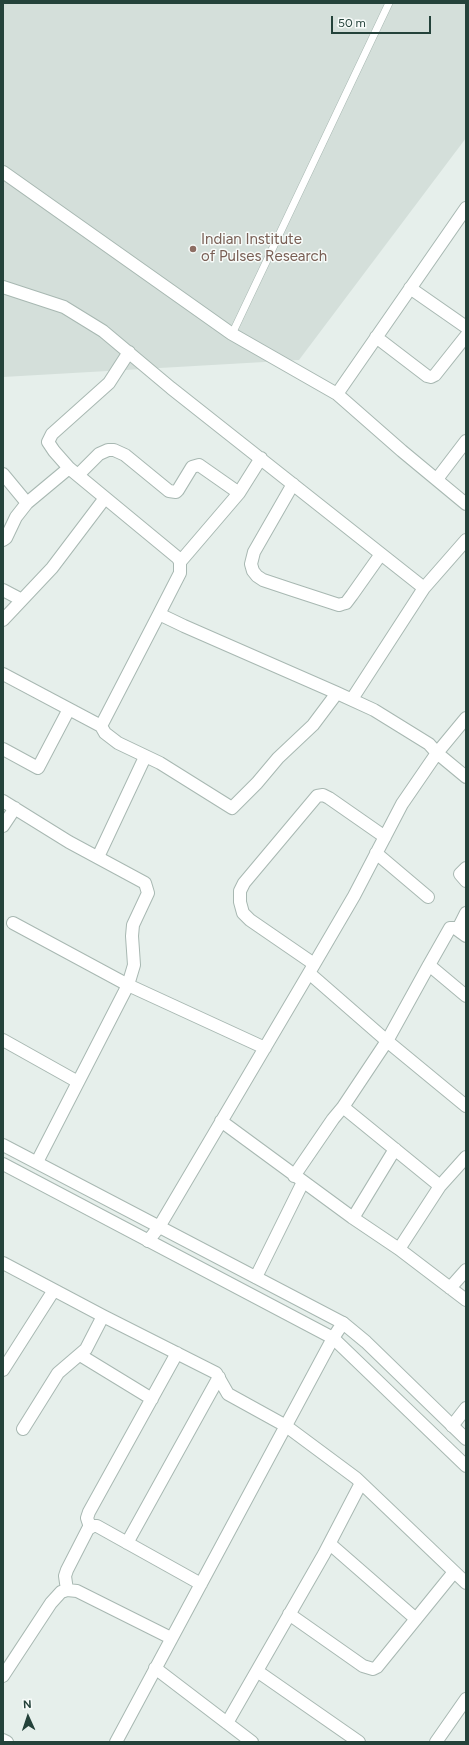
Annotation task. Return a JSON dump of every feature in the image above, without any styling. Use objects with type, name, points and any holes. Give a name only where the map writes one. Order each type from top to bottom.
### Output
[{"type":"street","points":[[3,172],[232,334],[337,394],[466,504]]},
{"type":"street","points":[[337,394],[465,211]]},
{"type":"street","points":[[3,288],[64,307],[102,331],[424,588]]},
{"type":"street","points":[[376,337],[427,376],[431,377],[435,375],[465,327],[410,288]]},
{"type":"street","points":[[101,726],[180,573],[180,562],[175,555],[74,471],[48,442],[49,438],[81,407],[109,384],[129,352]]},
{"type":"street","points":[[437,479],[466,440]]},
{"type":"street","points":[[3,540],[6,538],[16,517],[27,504],[102,452],[114,450],[125,455],[169,491],[176,492],[192,468],[199,465],[239,493]]},
{"type":"street","points":[[180,562],[239,493],[262,458]]},
{"type":"street","points":[[3,474],[27,504]]},
{"type":"street","points":[[293,484],[254,552],[251,564],[253,571],[257,576],[263,580],[339,605],[349,599],[381,554]]},
{"type":"street","points":[[3,620],[52,568],[105,498]]},
{"type":"street","points":[[352,699],[424,588],[466,540]]},
{"type":"street","points":[[3,590],[22,600]]},
{"type":"street","points":[[159,614],[374,710],[429,744],[437,753],[466,777]]},
{"type":"street","points":[[3,674],[101,726],[105,733],[118,743],[160,763],[232,808],[257,783],[278,758],[313,724],[338,693]]},
{"type":"street","points":[[3,749],[38,768],[69,709]]},
{"type":"street","points":[[148,1241],[159,1227],[312,969],[402,804],[437,753],[466,718]]},
{"type":"street","points":[[98,858],[145,757]]},
{"type":"street","points":[[385,837],[329,798],[317,796],[244,883],[240,891],[243,913],[312,969],[387,1041],[466,1106]]},
{"type":"street","points":[[3,801],[98,858],[145,883],[147,888],[146,897],[133,925],[132,936],[134,965],[128,985],[37,1162]]},
{"type":"street","points":[[3,826],[15,808]]},
{"type":"street","points":[[376,853],[428,897]]},
{"type":"street","points":[[466,868],[460,874],[466,882]]},
{"type":"street","points":[[256,1277],[299,1179],[333,1119],[343,1107],[387,1041],[450,928],[462,933],[466,913]]},
{"type":"street","points":[[13,923],[128,985],[265,1048]]},
{"type":"street","points":[[429,965],[466,996]]},
{"type":"street","points":[[3,1040],[78,1082]]},
{"type":"street","points":[[343,1107],[440,1186]]},
{"type":"street","points":[[221,1122],[353,1218],[399,1249],[466,1300]]},
{"type":"street","points":[[3,1145],[343,1323],[366,1342],[466,1440]]},
{"type":"street","points":[[353,1218],[395,1149]]},
{"type":"street","points":[[399,1249],[440,1186],[466,1157]]},
{"type":"street","points":[[3,1164],[333,1338],[466,1466]]},
{"type":"street","points":[[3,1263],[103,1316],[216,1373],[220,1377],[228,1394],[286,1426],[361,1483],[466,1583]]},
{"type":"street","points":[[450,1288],[466,1270]]},
{"type":"street","points":[[3,1370],[54,1290]]},
{"type":"street","points":[[23,1429],[58,1373],[80,1355],[90,1343],[103,1316]]},
{"type":"street","points":[[116,1742],[333,1338],[343,1323]]},
{"type":"street","points":[[67,1590],[65,1576],[90,1527],[87,1518],[89,1512],[178,1353]]},
{"type":"street","points":[[80,1355],[152,1399]]},
{"type":"street","points":[[127,1543],[220,1377]]},
{"type":"street","points":[[452,1426],[466,1408]]},
{"type":"street","points":[[227,1723],[330,1544],[361,1483]]},
{"type":"street","points":[[90,1527],[97,1526],[201,1584]]},
{"type":"street","points":[[330,1544],[416,1619]]},
{"type":"street","points":[[289,1614],[369,1669],[377,1667],[454,1572]]},
{"type":"street","points":[[3,1676],[51,1603],[61,1592],[67,1590],[77,1591],[171,1638]]},
{"type":"street","points":[[155,1668],[252,1742]]},
{"type":"street","points":[[257,1671],[359,1742]]},
{"type":"street","points":[[436,1742],[466,1699]]},
{"type":"street","points":[[3,1740],[7,1742]]},
{"type":"lane","points":[[232,334],[389,3]]},
{"type":"shaded area","name":"Indian Institute of Pulses Research","points":[[3,3],[466,3],[466,138],[299,360],[3,377]]},
{"type":"place","name":"Indian Institute of Pulses Research","points":[[193,249]]}]
